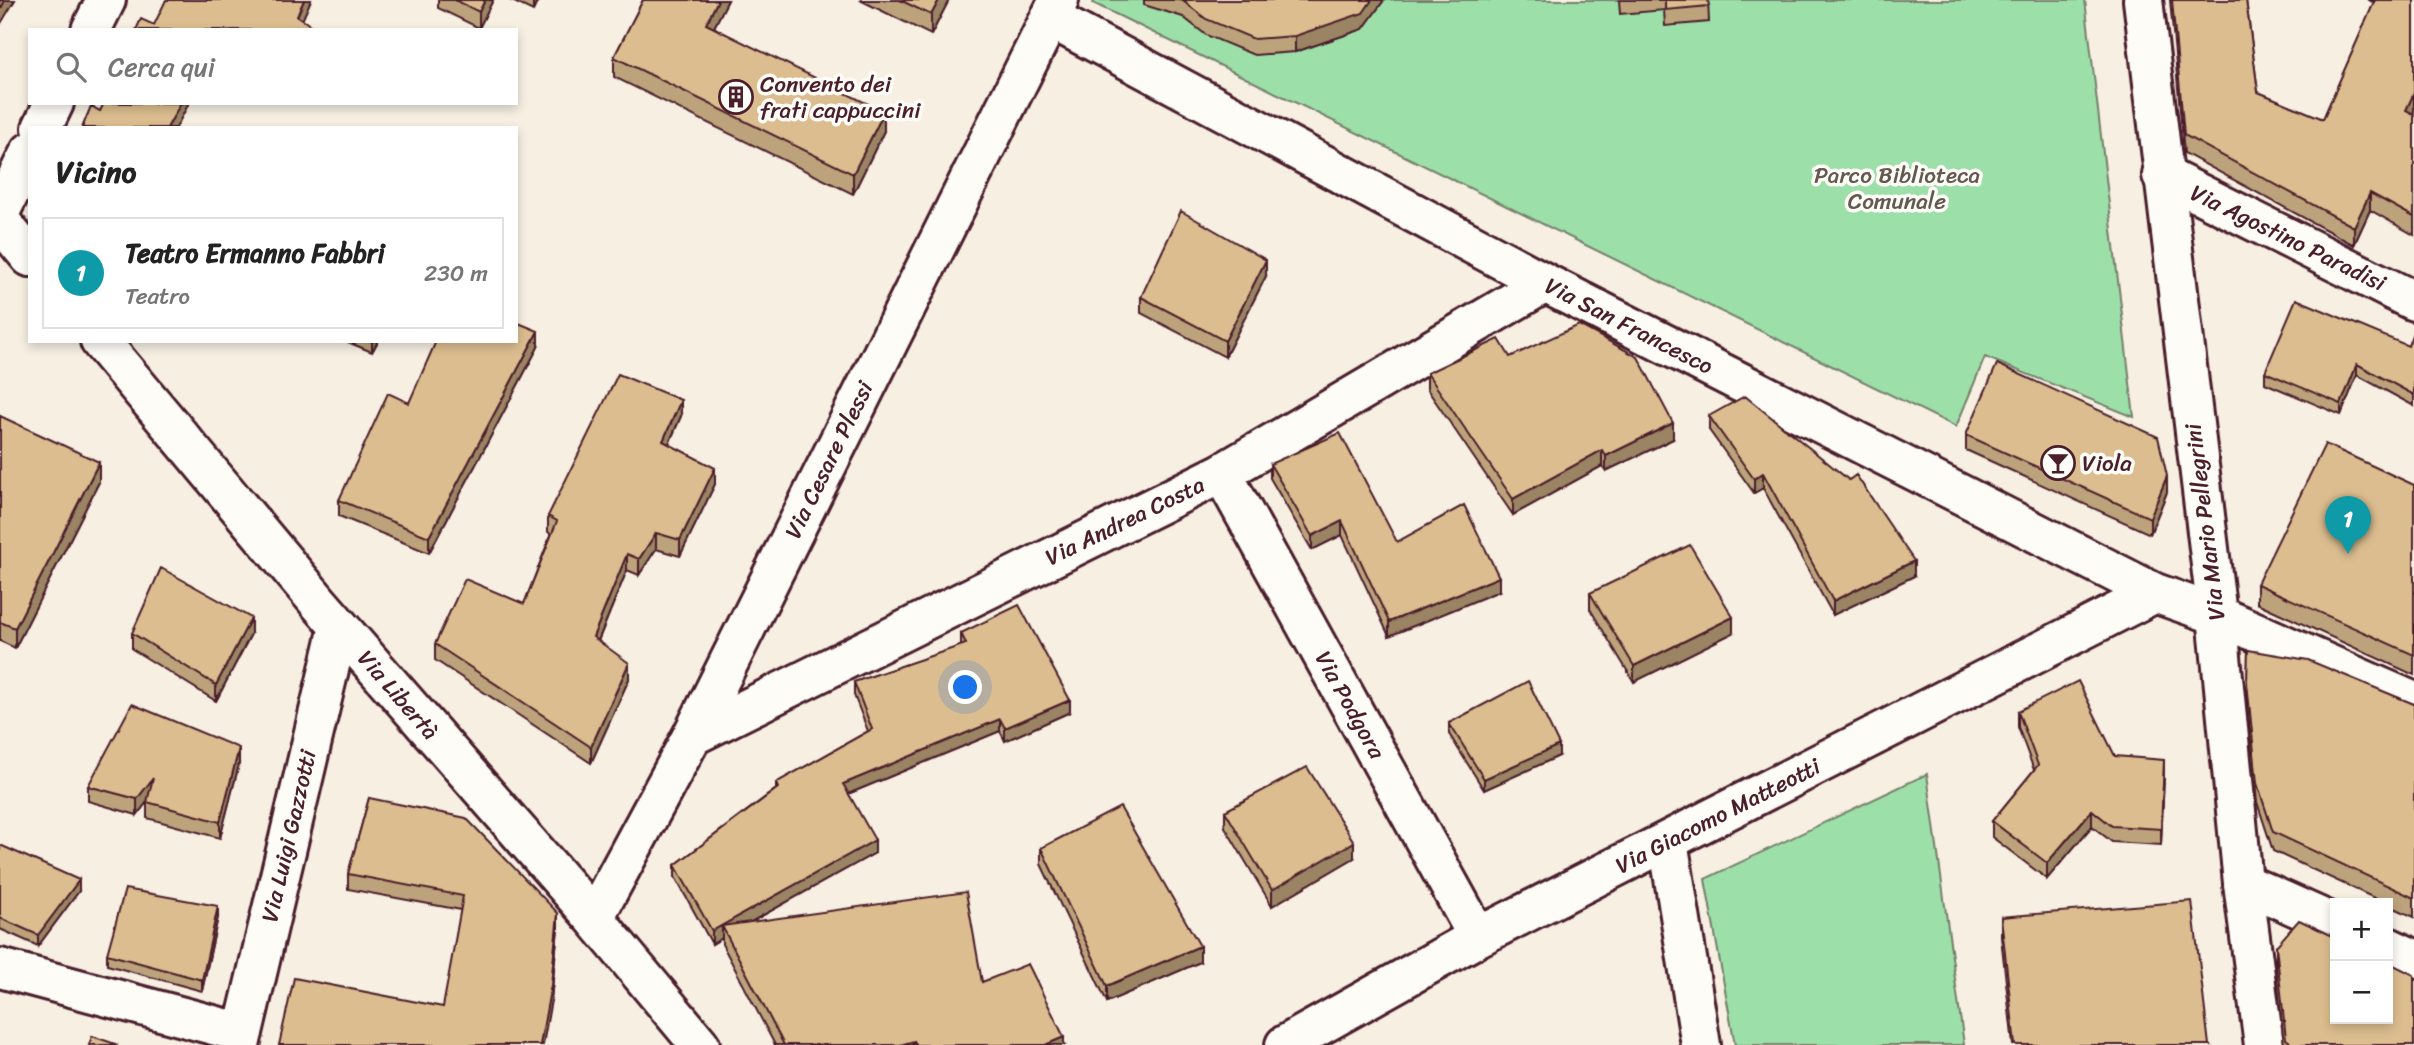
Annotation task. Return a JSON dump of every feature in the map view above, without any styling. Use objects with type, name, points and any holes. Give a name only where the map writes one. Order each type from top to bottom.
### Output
[{"type":"street","points":[[92,28],[106,0]]},
{"type":"street","name":"Via Mario Pellegrini","points":[[2143,0],[2217,615],[2244,883],[2264,1045]]},
{"type":"street","name":"Via San Francesco","points":[[1054,9],[1545,284],[2155,593],[2217,615],[2414,702]]},
{"type":"street","name":"Via Cesare Plessi","points":[[594,918],[692,736],[1054,9]]},
{"type":"street","points":[[43,126],[53,105]]},
{"type":"street","points":[[0,212],[28,156]]},
{"type":"street","name":"Via Agostino Paradisi","points":[[2162,175],[2414,301]]},
{"type":"street","points":[[0,221],[28,255]]},
{"type":"street","name":"Via Andrea Costa","points":[[692,736],[1222,473],[1545,284]]},
{"type":"street","name":"Via Libertà","points":[[102,343],[339,627],[594,918],[700,1045]]},
{"type":"street","name":"Via Podgora","points":[[1222,473],[1478,937]]},
{"type":"street","name":"Via Giacomo Matteotti","points":[[1285,1045],[1478,937],[2155,593]]},
{"type":"street","name":"Via Luigi Gazzotti","points":[[242,1039],[339,627]]},
{"type":"street","points":[[1668,841],[1701,1045]]},
{"type":"street","points":[[2244,883],[2330,922]]},
{"type":"street","points":[[2393,949],[2414,959]]},
{"type":"street","points":[[0,968],[242,1039]]},
{"type":"green space","name":"Parco Biblioteca Comunale","points":[[1095,0],[2085,0],[2134,417],[1985,357],[1956,427],[1093,3]]},
{"type":"green space","points":[[1927,774],[1964,1045],[1735,1045],[1705,879]]},
{"type":"building","points":[[166,0],[304,0],[297,16],[314,28],[137,28],[141,19],[154,25]]},
{"type":"building","points":[[455,0],[485,0],[479,12]]},
{"type":"building","name":"Convento dei frati cappuccini","points":[[643,0],[718,0],[706,24],[884,112],[853,174],[614,57]]},
{"type":"building","points":[[900,0],[939,0],[931,15]]},
{"type":"building","points":[[1180,0],[1372,0],[1363,13],[1295,36],[1254,39],[1206,19]]},
{"type":"building","points":[[1665,0],[1708,0],[1709,6],[1665,10]]},
{"type":"building","points":[[2172,0],[2246,0],[2258,92],[2323,119],[2375,0],[2414,0],[2414,93],[2406,110],[2414,114],[2414,217],[2370,193],[2354,227],[2184,135]]},
{"type":"building","points":[[103,105],[180,105],[168,126],[83,126],[91,106],[100,111]]},
{"type":"building","points":[[1181,211],[1266,260],[1225,341],[1141,297]]},
{"type":"building","points":[[2296,299],[2408,346],[2414,330],[2414,395],[2357,364],[2341,404],[2265,372]]},
{"type":"building","points":[[518,323],[538,331],[429,537],[339,500],[388,393],[409,403],[435,343],[518,343]]},
{"type":"building","points":[[1579,325],[1638,357],[1673,423],[1606,456],[1602,450],[1513,499],[1427,373],[1499,339],[1510,357]]},
{"type":"building","points":[[1997,364],[2158,437],[2167,476],[2150,518],[1966,435]]},
{"type":"building","points":[[618,374],[681,400],[663,441],[715,468],[680,540],[656,533],[639,559],[627,554],[593,637],[629,663],[591,747],[435,644],[465,579],[524,604],[557,521],[548,516]]},
{"type":"building","points":[[1745,396],[1849,480],[1856,475],[1914,561],[1833,601],[1763,473],[1754,479],[1709,416]]},
{"type":"building","points":[[0,416],[99,462],[15,628],[0,622]]},
{"type":"building","points":[[1340,433],[1397,542],[1464,505],[1499,577],[1389,622],[1342,521],[1312,536],[1270,464]]},
{"type":"building","points":[[2325,444],[2414,485],[2414,655],[2257,584]]},
{"type":"building","points":[[1690,545],[1733,617],[1634,666],[1590,593]]},
{"type":"building","points":[[161,568],[251,618],[216,685],[132,633]]},
{"type":"building","points":[[1019,605],[1070,700],[1005,728],[1000,719],[843,784],[875,840],[712,931],[675,865],[778,788],[776,783],[872,729],[854,682],[966,644],[961,633]]},
{"type":"building","points":[[2248,650],[2308,660],[2414,704],[2414,898],[2273,832],[2257,783],[2247,682]]},
{"type":"building","points":[[1528,681],[1559,745],[1484,779],[1449,723]]},
{"type":"building","points":[[2078,681],[2115,756],[2164,760],[2161,829],[2112,826],[2092,810],[2047,863],[1992,821],[2038,765],[2018,711]]},
{"type":"building","points":[[132,704],[239,748],[220,822],[147,802],[153,778],[137,799],[88,786]]},
{"type":"building","points":[[1307,767],[1354,842],[1272,890],[1225,811]]},
{"type":"building","points":[[369,798],[466,818],[558,913],[551,985],[540,1045],[279,1045],[294,978],[443,1007],[463,896],[348,874]]},
{"type":"building","points":[[1120,807],[1200,946],[1107,986],[1041,848]]},
{"type":"building","points":[[0,845],[79,880],[38,935],[0,918]]},
{"type":"building","points":[[125,889],[218,906],[202,980],[107,954]]},
{"type":"building","points":[[966,892],[982,982],[1028,964],[1064,1037],[1045,1045],[917,1045],[914,1041],[900,1045],[784,1045],[722,926]]},
{"type":"building","points":[[2192,901],[2209,1045],[2015,1045],[2001,917]]},
{"type":"building","points":[[2299,920],[2330,935],[2330,1024],[2393,1024],[2393,964],[2414,975],[2414,1045],[2290,1045],[2286,1039],[2276,946]]},
{"type":"building","points":[[92,1036],[118,1045],[89,1045]]},
{"type":"place","name":"Convento dei frati cappuccini","points":[[736,97]]},
{"type":"place","name":"Viola","points":[[2058,463]]},
{"type":"place","name":"Teatro Ermanno Fabbri","points":[[2348,554]]}]
